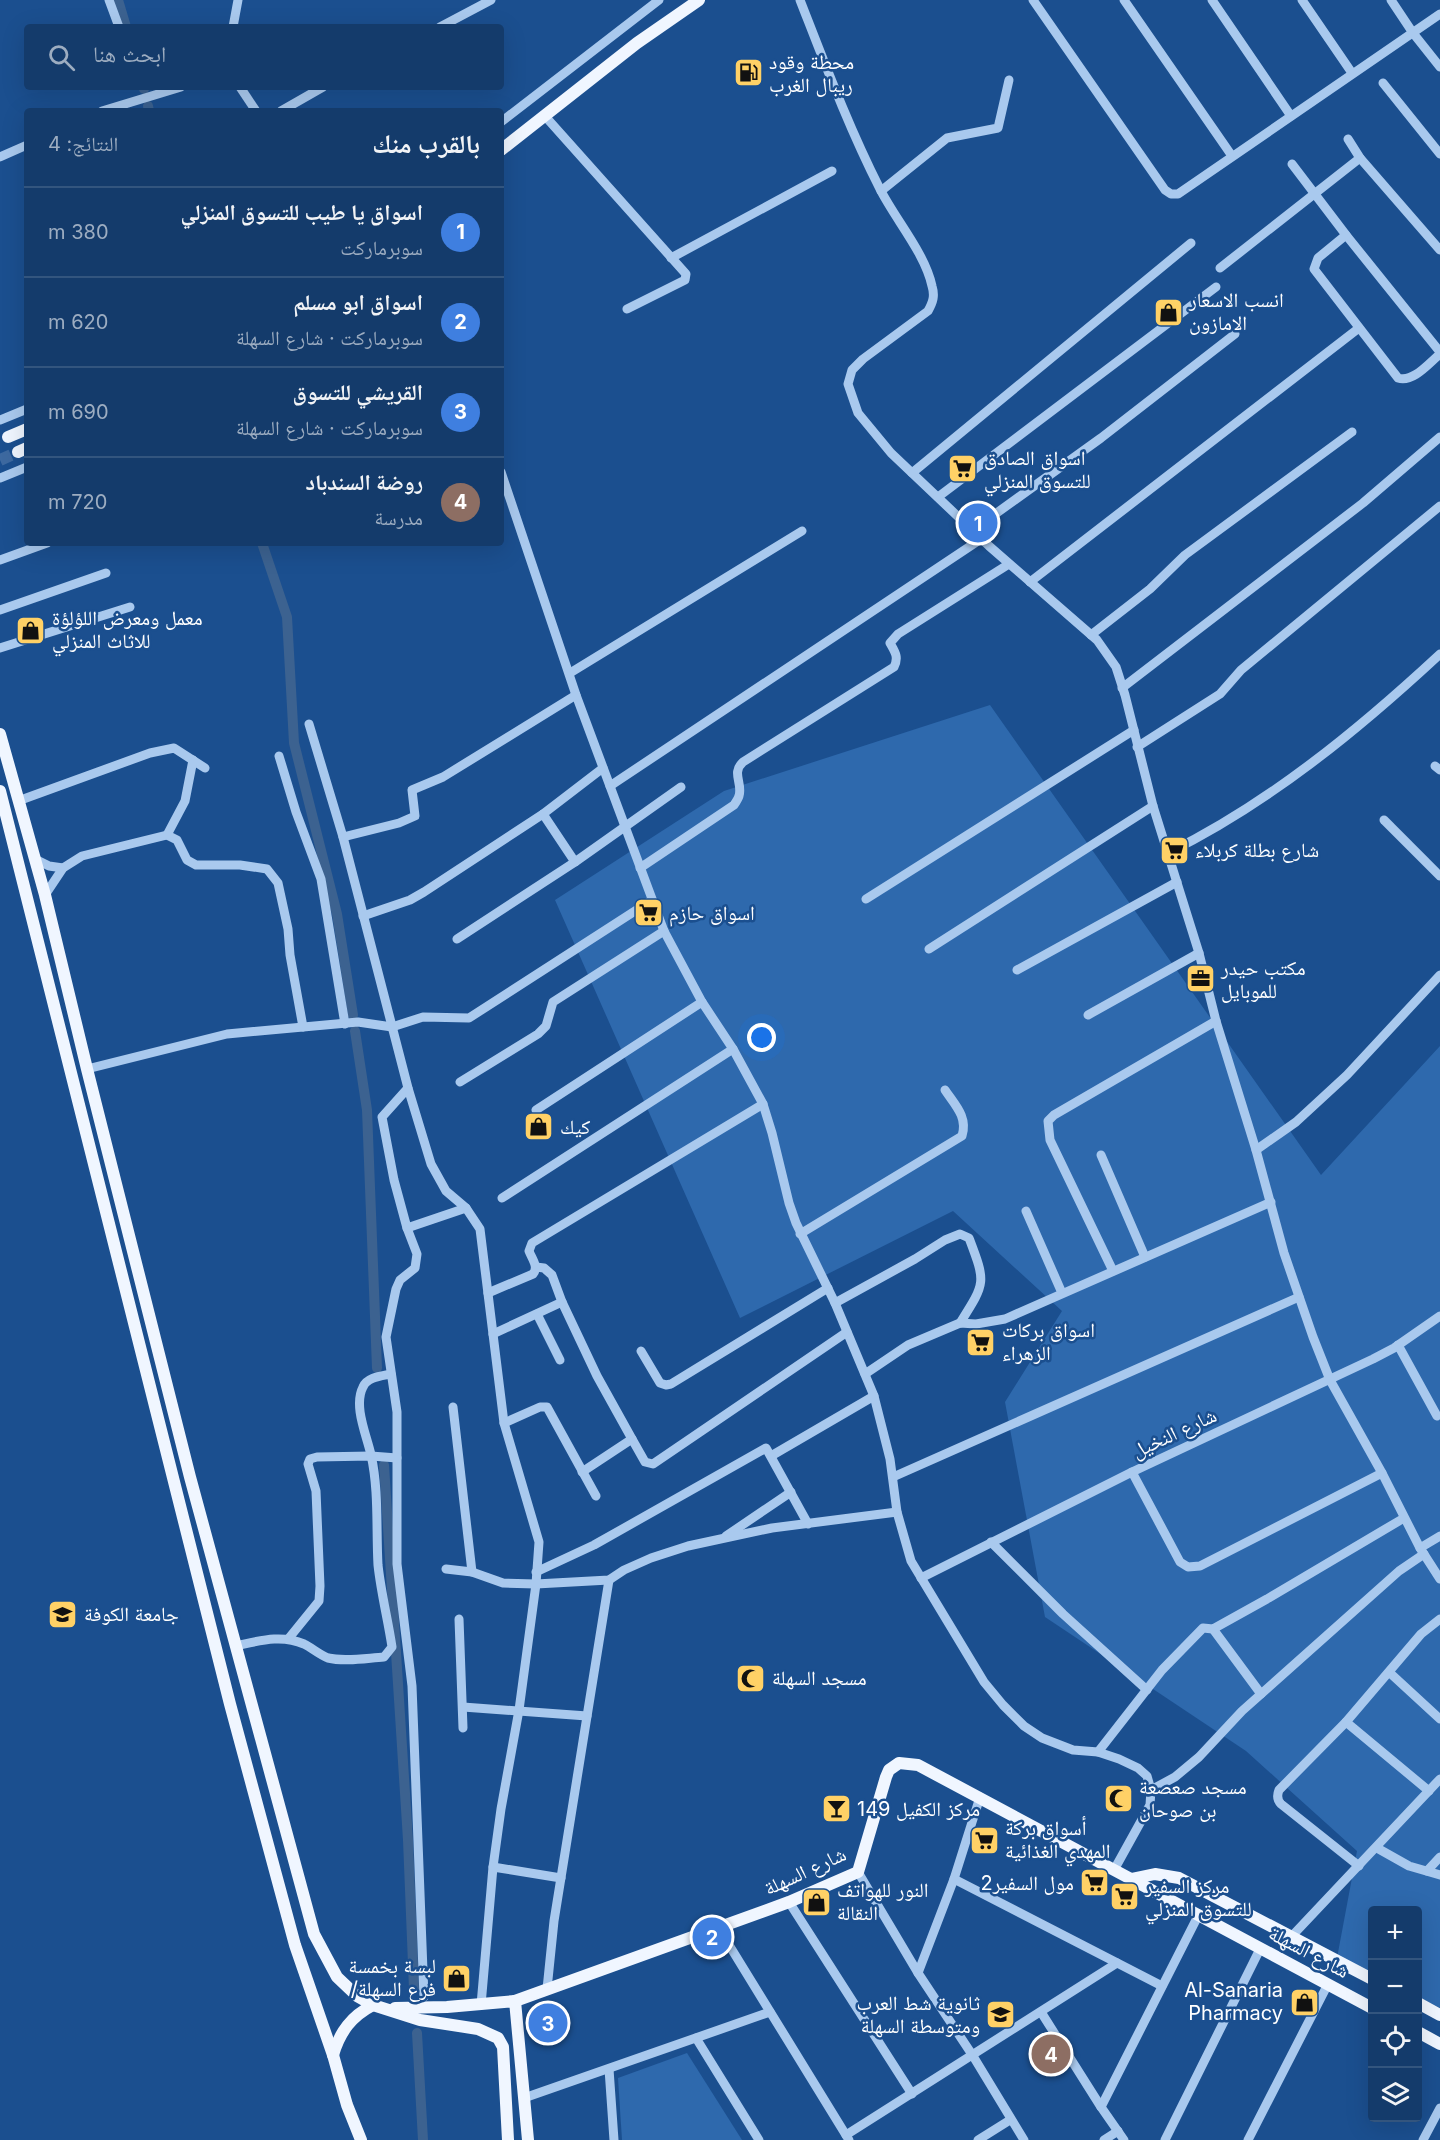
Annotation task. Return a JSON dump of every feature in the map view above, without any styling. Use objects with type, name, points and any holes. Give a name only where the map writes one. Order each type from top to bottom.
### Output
[{"type":"main road","points":[[504,148],[637,43],[699,0]]},
{"type":"main road","points":[[8,438],[24,430]]},
{"type":"main road","points":[[0,734],[45,895],[184,1455],[314,1934],[337,1977],[357,1996],[420,2020],[478,2029],[498,2038],[503,2047],[508,2140]]},
{"type":"main road","points":[[0,791],[233,1715],[295,1945],[333,2055],[347,2105],[361,2140]]},
{"type":"main road","name":"شارع السهلة","points":[[379,2006],[481,2005],[515,2001],[789,1902],[858,1872],[886,1777],[894,1766],[906,1762],[918,1765],[980,1797],[1368,2006]]},
{"type":"main road","name":"شارع السهلة","points":[[1131,1880],[1155,1874],[1179,1878],[1368,1977]]},
{"type":"main road","points":[[515,2001],[528,2140]]},
{"type":"main road","points":[[1422,2005],[1440,2015]]},
{"type":"main road","points":[[333,2055],[337,2042],[347,2025],[362,2011],[379,2006]]},
{"type":"main road","points":[[1422,2034],[1440,2044]]},
{"type":"street","points":[[109,0],[118,24]]},
{"type":"street","points":[[234,24],[238,0]]},
{"type":"street","points":[[446,24],[491,0]]},
{"type":"street","points":[[504,120],[659,0]]},
{"type":"street","points":[[800,0],[851,127],[881,191],[918,252],[932,284],[934,300],[928,311],[863,359],[852,370],[848,384],[858,413],[891,453],[981,539],[1091,635],[1116,667],[1153,806],[1199,953],[1216,1021],[1299,1297],[1330,1380],[1422,1551],[1440,1579]]},
{"type":"street","points":[[1033,0],[1165,190],[1171,194],[1178,194],[1440,14]]},
{"type":"street","points":[[1124,0],[1232,156]]},
{"type":"street","points":[[1212,0],[1291,116]]},
{"type":"street","points":[[1302,0],[1352,73]]},
{"type":"street","points":[[1391,0],[1440,67]]},
{"type":"street","points":[[881,191],[947,138],[998,128],[1009,80]]},
{"type":"street","points":[[1383,83],[1440,154]]},
{"type":"street","points":[[139,90],[141,98]]},
{"type":"street","points":[[111,108],[170,90]]},
{"type":"street","points":[[242,90],[254,108]]},
{"type":"street","points":[[286,108],[318,90]]},
{"type":"street","points":[[544,115],[686,274],[686,279],[627,309]]},
{"type":"street","points":[[1348,139],[1360,158],[1440,250]]},
{"type":"street","points":[[0,157],[24,146]]},
{"type":"street","points":[[1220,268],[1360,158]]},
{"type":"street","points":[[1292,164],[1440,353],[1410,378],[1404,380],[1398,378],[1314,269],[1318,258],[1346,235]]},
{"type":"street","points":[[671,258],[832,171]]},
{"type":"street","points":[[912,473],[1191,243]]},
{"type":"street","points":[[938,497],[1216,287]]},
{"type":"street","points":[[1030,582],[1359,328]]},
{"type":"street","points":[[973,530],[1101,438],[1235,334]]},
{"type":"street","points":[[0,420],[24,410]]},
{"type":"street","points":[[1091,635],[1150,589],[1185,555],[1352,432]]},
{"type":"street","points":[[1122,688],[1363,503],[1440,437]]},
{"type":"street","points":[[0,478],[24,468]]},
{"type":"street","points":[[504,481],[576,695],[664,931],[702,1002],[733,1049],[763,1104],[789,1203],[874,1396],[893,1477],[897,1512],[911,1561],[984,1682],[1003,1706],[1024,1726],[1042,1738],[1073,1750],[1098,1752],[1119,1759],[1138,1768],[1147,1776],[1151,1790],[1150,1805],[1114,1870]]},
{"type":"street","points":[[1137,747],[1220,694],[1241,670],[1440,506]]},
{"type":"street","points":[[570,673],[802,531]]},
{"type":"street","points":[[610,786],[981,539]]},
{"type":"street","points":[[0,560],[39,546]]},
{"type":"street","points":[[640,868],[734,805],[740,795],[736,773],[743,762],[894,667],[897,655],[890,643],[898,634],[1009,564]]},
{"type":"street","points":[[0,610],[106,573]]},
{"type":"street","points":[[0,648],[130,608]]},
{"type":"street","points":[[1168,853],[1237,816],[1297,775],[1336,745],[1440,654]]},
{"type":"street","points":[[343,837],[399,823],[415,816],[412,790],[443,777],[576,695]]},
{"type":"street","points":[[309,724],[343,837],[430,1164],[446,1191],[466,1208],[480,1229],[504,1423],[538,1542],[536,1584],[519,1710],[493,1867],[481,2005]]},
{"type":"street","points":[[866,899],[1134,730]]},
{"type":"street","points":[[18,801],[150,753],[174,748],[205,768]]},
{"type":"street","points":[[279,756],[296,812],[321,879],[345,1024]]},
{"type":"street","points":[[166,835],[185,801],[193,760]]},
{"type":"street","points":[[363,916],[410,900],[543,814],[603,768]]},
{"type":"street","points":[[457,939],[575,862],[681,787]]},
{"type":"street","points":[[929,948],[1153,806]]},
{"type":"street","points":[[543,814],[575,862]]},
{"type":"street","points":[[1384,820],[1440,876]]},
{"type":"street","points":[[45,895],[63,868],[82,856],[166,835],[177,840],[187,860],[196,865],[240,865],[267,869],[278,883],[288,929],[290,955],[303,1027]]},
{"type":"street","points":[[35,859],[49,866],[63,868]]},
{"type":"street","points":[[1017,970],[1177,882]]},
{"type":"street","points":[[87,1069],[227,1034],[358,1023],[392,1027],[423,1017],[469,1018],[652,900]]},
{"type":"street","points":[[460,1082],[538,1034],[546,1026],[553,1002],[664,931]]},
{"type":"street","points":[[1088,1015],[1199,953]]},
{"type":"street","points":[[1256,1150],[1296,1122],[1347,1075],[1400,1021],[1440,975]]},
{"type":"street","points":[[536,1110],[702,1002]]},
{"type":"street","points":[[1113,1271],[1050,1140],[1048,1121],[1054,1115],[1216,1021]]},
{"type":"street","points":[[502,1198],[733,1049]]},
{"type":"street","points":[[408,1088],[382,1117],[387,1152],[407,1228],[417,1254],[415,1268],[400,1280],[396,1289],[386,1337],[397,1412],[397,1564],[412,1686],[424,1997]]},
{"type":"street","points":[[801,1234],[962,1136],[963,1116],[945,1090]]},
{"type":"street","points":[[488,1293],[533,1274],[536,1267],[529,1251],[532,1243],[763,1104]]},
{"type":"street","points":[[1101,1155],[1145,1257]]},
{"type":"street","points":[[865,1374],[908,1345],[960,1323],[976,1324],[1005,1319],[1271,1202]]},
{"type":"street","points":[[407,1228],[466,1208]]},
{"type":"street","points":[[1026,1211],[1062,1293]]},
{"type":"street","points":[[835,1303],[945,1240],[960,1234],[969,1238],[981,1271],[980,1292],[960,1323]]},
{"type":"street","points":[[536,1267],[544,1268],[552,1275],[562,1302],[597,1376],[645,1462],[652,1464],[847,1332]]},
{"type":"street","points":[[641,1351],[660,1383],[671,1384],[828,1288]]},
{"type":"street","points":[[893,1477],[1299,1297]]},
{"type":"street","points":[[493,1334],[562,1302]]},
{"type":"street","points":[[537,1314],[560,1360]]},
{"type":"street","name":"شارع النخيل","points":[[921,1578],[1132,1472],[1330,1380],[1398,1345],[1440,1316]]},
{"type":"street","points":[[1398,1345],[1437,1416]]},
{"type":"street","points":[[235,1646],[274,1638],[289,1638],[314,1648],[326,1657],[338,1659],[384,1657],[392,1647],[378,1567],[375,1488],[371,1456],[361,1421],[360,1398],[363,1386],[369,1379],[391,1374]]},
{"type":"street","points":[[771,1456],[874,1396]]},
{"type":"street","points":[[453,1407],[471,1572]]},
{"type":"street","points":[[504,1423],[540,1407],[547,1407],[596,1496]]},
{"type":"street","points":[[582,1472],[632,1439]]},
{"type":"street","points":[[536,1572],[594,1545],[766,1448],[808,1524]]},
{"type":"street","points":[[289,1638],[314,1609],[320,1594],[316,1491],[308,1464],[310,1459],[371,1456],[397,1458]]},
{"type":"street","points":[[1132,1472],[1180,1562],[1188,1567],[1200,1566],[1382,1473]]},
{"type":"street","points":[[721,1539],[791,1492]]},
{"type":"street","points":[[446,1569],[471,1572],[503,1583],[609,1581],[624,1570],[651,1558],[688,1546],[772,1528],[897,1512]]},
{"type":"street","points":[[1098,1752],[1162,1670],[1203,1628],[1213,1629],[1404,1518]]},
{"type":"street","points":[[1151,1790],[1174,1777],[1198,1757],[1261,1694],[1440,1536]]},
{"type":"street","points":[[991,1542],[1064,1614],[1147,1690]]},
{"type":"street","points":[[547,1989],[561,1878],[609,1581]]},
{"type":"street","points":[[459,1618],[463,1728]]},
{"type":"street","points":[[1359,1866],[1281,1804],[1278,1801],[1279,1790],[1346,1722],[1421,1634],[1440,1619]]},
{"type":"street","points":[[1213,1629],[1261,1694]]},
{"type":"street","points":[[1390,1673],[1440,1719]]},
{"type":"street","points":[[463,1707],[587,1716]]},
{"type":"street","points":[[1346,1722],[1429,1791]]},
{"type":"street","points":[[1292,1936],[1440,1779]]},
{"type":"street","points":[[918,1973],[954,1879],[980,1797]]},
{"type":"street","points":[[1377,1848],[1409,1866],[1440,1875]]},
{"type":"street","points":[[1427,1871],[1440,1857]]},
{"type":"street","points":[[493,1867],[561,1878]]},
{"type":"street","points":[[858,1872],[918,1973],[973,2056],[1024,2140]]},
{"type":"street","points":[[954,1879],[1162,1986]]},
{"type":"street","points":[[789,1902],[912,2094]]},
{"type":"street","points":[[1101,2107],[1198,1914]]},
{"type":"street","points":[[718,1927],[848,2137],[1117,1963]]},
{"type":"street","points":[[1165,2140],[1260,1949]]},
{"type":"street","points":[[1248,2140],[1328,1984]]},
{"type":"street","points":[[524,2098],[770,2012]]},
{"type":"street","points":[[1041,2012],[1124,2140]]},
{"type":"street","points":[[696,2038],[759,2140]]},
{"type":"street","points":[[609,2069],[614,2140]]},
{"type":"street","points":[[1423,2140],[1440,2108]]},
{"type":"street","points":[[978,2140],[1011,2120]]},
{"type":"street","points":[[1430,2128],[1440,2134]]},
{"type":"street","points":[[1104,2140],[1118,2131]]},
{"type":"shaded area","points":[[990,705],[1321,1175],[1440,1046],[1440,2008],[1422,1999],[1422,1906],[1368,1906],[1368,1974],[1337,1958],[1357,1851],[1246,1751],[1045,1617],[1005,1402],[1062,1311],[953,1211],[740,1318],[555,900],[724,791]]},
{"type":"shaded area","points":[[687,2053],[742,2140],[622,2140],[618,2078]]},
{"type":"waterway","points":[[118,0],[125,24]]},
{"type":"waterway","points":[[263,546],[287,617],[294,743],[337,914],[353,1015]]},
{"type":"waterway","points":[[355,1031],[367,1110],[377,1368]]},
{"type":"waterway","points":[[384,1465],[408,1840],[414,1989]]},
{"type":"waterway","points":[[417,2033],[423,2140]]},
{"type":"tunnel","points":[[0,460],[18,452]]},
{"type":"place","name":"محطة وقود ريبال الغرب","points":[[748,73]]},
{"type":"place","name":"انسب الاسعار الامازون","points":[[1168,312]]},
{"type":"place","name":"اسواق الصادق للتسوق المنزلي","points":[[963,469]]},
{"type":"place","name":"اسواق يا طيب للتسوق المنزلي","points":[[978,523]]},
{"type":"place","name":"معمل ومعرض اللؤلؤة للاثاث المنزلي","points":[[31,630]]},
{"type":"place","name":"شارع بطلة كربلاء","points":[[1174,850]]},
{"type":"place","name":"اسواق حازم","points":[[648,913]]},
{"type":"place","name":"مكتب حيدر للموبايل","points":[[1200,979]]},
{"type":"place","name":"كيك","points":[[539,1127]]},
{"type":"place","name":"اسواق بركات الزهراء","points":[[981,1342]]},
{"type":"place","name":"جامعة الكوفة","points":[[63,1614]]},
{"type":"place","name":"مسجد السهلة","points":[[751,1678]]},
{"type":"place","name":"مسجد صعصعة بن صوحان","points":[[1118,1799]]},
{"type":"place","name":"مركز الكفيل 149","points":[[836,1809]]},
{"type":"place","name":"أسواق بركة المهدي الغذائية","points":[[984,1840]]},
{"type":"place","name":"مول السفير2","points":[[1095,1883]]},
{"type":"place","name":"مركز السفير للتسوق المنزلي","points":[[1124,1897]]},
{"type":"place","name":"النور للهواتف النقالة","points":[[816,1902]]},
{"type":"place","name":"اسواق ابو مسلم","points":[[712,1937]]},
{"type":"place","name":"لبسة بخمسة /فرع السهلة","points":[[457,1978]]},
{"type":"place","name":"Al-Sanaria Pharmacy","points":[[1304,2002]]},
{"type":"place","name":"ثانوية شط العرب ومتوسطة السهلة","points":[[1001,2015]]},
{"type":"place","name":"القريشي للتسوق","points":[[548,2023]]},
{"type":"place","name":"روضة السندباد","points":[[1051,2054]]}]
